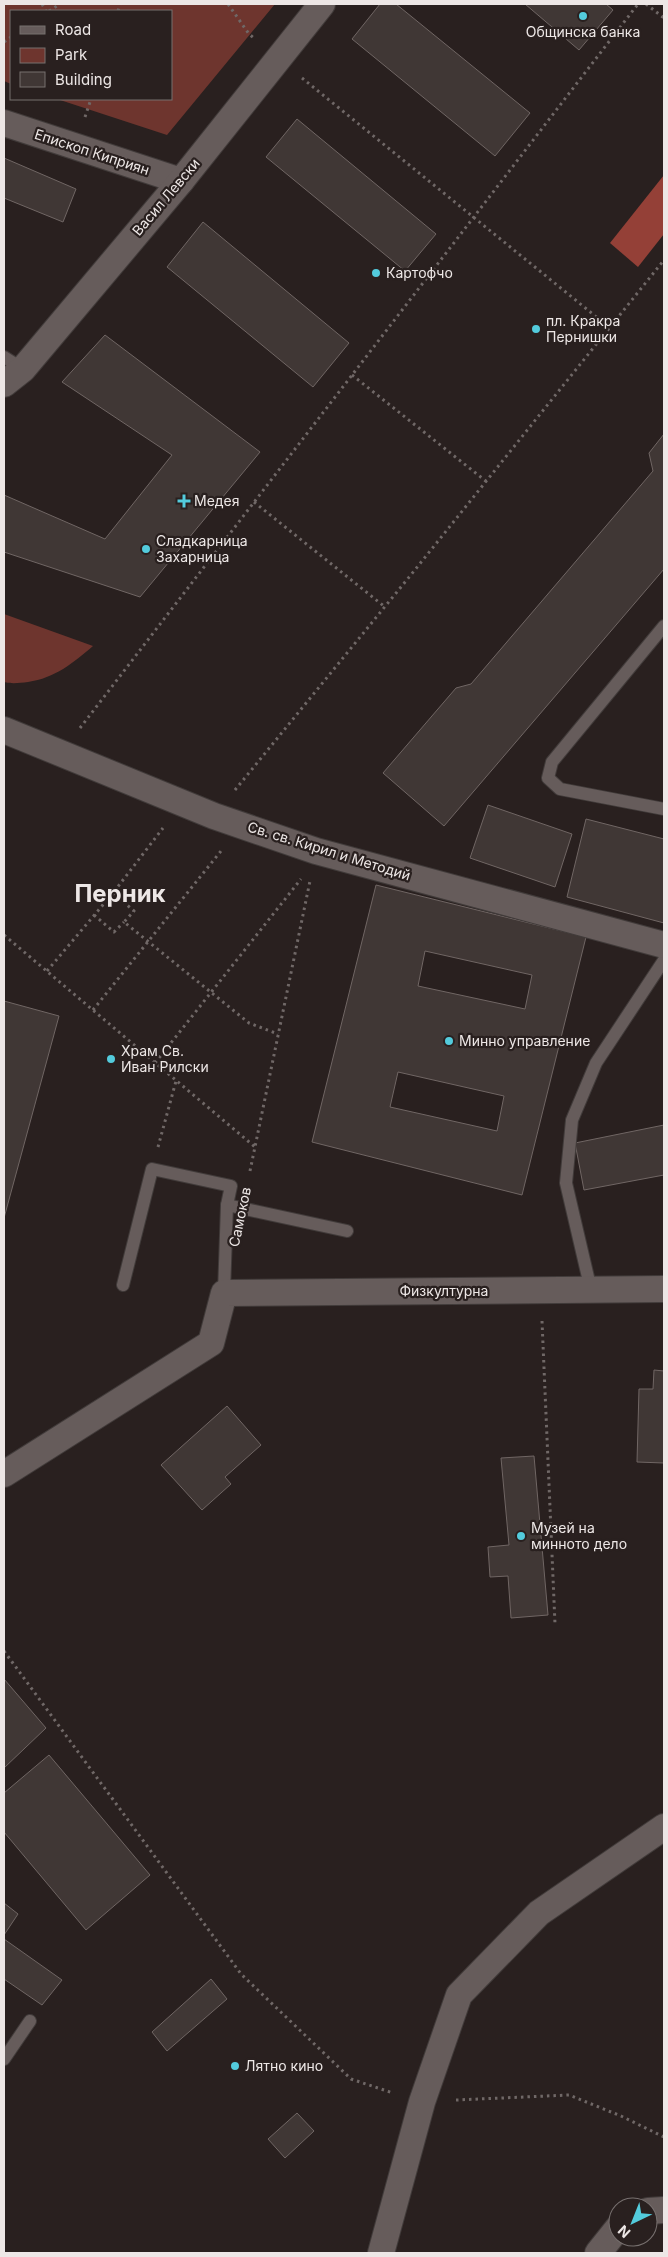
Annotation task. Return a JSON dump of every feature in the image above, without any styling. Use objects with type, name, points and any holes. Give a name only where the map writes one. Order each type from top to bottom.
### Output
[{"type":"street","name":"Васил Левски","points":[[10,370],[181,181],[322,4]]},
{"type":"street","name":"Епископ Киприян","points":[[4,123],[181,181]]},
{"type":"street","name":"Св. св. Кирил и Методий","points":[[4,730],[214,816],[242,825],[315,857],[664,945]]},
{"type":"street","name":"Физкултурна","points":[[224,1293],[664,1289]]},
{"type":"street","points":[[4,1474],[210,1343],[224,1293]]},
{"type":"street","points":[[381,2253],[422,2102],[459,1995],[539,1912],[664,1827]]},
{"type":"street","points":[[598,2253],[608,2240]]},
{"type":"lane","points":[[664,626],[552,762],[548,778],[560,789],[664,809]]},
{"type":"lane","points":[[591,1290],[566,1183],[572,1120],[596,1063],[664,960]]},
{"type":"lane","points":[[123,1285],[152,1169],[231,1186],[227,1205],[224,1293]]},
{"type":"lane","points":[[227,1205],[347,1230]]},
{"type":"lane","points":[[4,2059],[30,2021]]},
{"type":"path","points":[[49,10],[60,4]]},
{"type":"path","points":[[228,4],[249,34],[475,216],[610,328]]},
{"type":"path","points":[[59,754],[638,4]]},
{"type":"path","points":[[646,4],[664,18]]},
{"type":"path","points":[[214,816],[386,607],[664,260]]},
{"type":"path","points":[[352,375],[486,482]]},
{"type":"path","points":[[254,502],[386,607]]},
{"type":"path","points":[[47,971],[113,893],[182,803]]},
{"type":"path","points":[[93,1010],[242,825]]},
{"type":"path","points":[[155,1063],[315,857]]},
{"type":"path","name":"Самоков","points":[[242,1209],[315,857]]},
{"type":"path","points":[[94,915],[114,932],[134,911],[113,893]]},
{"type":"path","points":[[124,922],[147,943],[248,1023],[278,1034]]},
{"type":"path","points":[[4,935],[255,1147]]},
{"type":"path","points":[[152,1169],[176,1081]]},
{"type":"path","points":[[541,1290],[555,1624]]},
{"type":"path","points":[[4,1651],[242,1974],[351,2079],[422,2102],[569,2095],[621,2116],[664,2137]]},
{"type":"green space","points":[[4,4],[275,4],[167,135],[60,100],[172,100],[172,10],[10,10],[10,84],[4,81]]},
{"type":"green space","points":[[4,614],[93,646],[71,664],[47,677],[28,682],[4,682]]},
{"type":"shaded area","points":[[664,175],[664,234],[638,267],[610,243]]},
{"type":"building","points":[[380,4],[396,4],[530,113],[495,156],[352,39]]},
{"type":"building","points":[[525,4],[606,4],[613,10],[579,50]]},
{"type":"building","points":[[297,119],[436,234],[405,271],[266,157]]},
{"type":"building","points":[[4,158],[76,189],[63,222],[4,198]]},
{"type":"building","points":[[203,222],[349,343],[313,387],[167,267]]},
{"type":"building","points":[[105,335],[260,452],[140,597],[4,552],[4,495],[105,539],[172,455],[62,382]]},
{"type":"building","points":[[664,434],[664,569],[444,826],[383,773],[456,688],[471,684],[653,471],[649,453]]},
{"type":"building","points":[[488,805],[572,834],[555,887],[470,858]]},
{"type":"building","points":[[586,819],[664,839],[664,923],[567,897]]},
{"type":"building","name":"Минно управление","points":[[376,885],[586,937],[522,1195],[312,1142]],"holes":[[[425,951],[532,975],[525,1009],[418,986]],[[398,1072],[504,1096],[497,1131],[390,1107]]]},
{"type":"building","points":[[4,1001],[59,1016],[4,1218]]},
{"type":"building","points":[[664,1125],[664,1175],[584,1190],[575,1143]]},
{"type":"building","points":[[654,1370],[664,1371],[664,1463],[637,1462],[639,1389],[653,1389]]},
{"type":"building","points":[[227,1406],[261,1445],[225,1477],[231,1484],[202,1510],[161,1465]]},
{"type":"building","points":[[534,1456],[548,1615],[511,1618],[508,1576],[490,1577],[488,1547],[509,1545],[501,1458]]},
{"type":"building","points":[[4,1679],[46,1728],[4,1768]]},
{"type":"building","points":[[49,1755],[150,1875],[86,1930],[4,1832],[4,1793]]},
{"type":"building","points":[[4,1903],[18,1914],[4,1935]]},
{"type":"building","points":[[4,1939],[62,1980],[42,2005],[4,1979]]},
{"type":"building","points":[[211,1979],[227,1999],[167,2051],[152,2032]]},
{"type":"building","points":[[297,2113],[314,2131],[285,2158],[268,2139]]},
{"type":"place","name":"Общинска банка","points":[[583,16]]},
{"type":"place","name":"Картофчо","points":[[376,273]]},
{"type":"place","name":"пл. Кракра Пернишки","points":[[536,329]]},
{"type":"place","name":"Медея","points":[[184,501]]},
{"type":"place","name":"Сладкарница Захарница","points":[[146,549]]},
{"type":"place","name":"Минно управление","points":[[449,1041]]},
{"type":"place","name":"Храм Св. Иван Рилски","points":[[111,1059]]},
{"type":"place","name":"Музей на минното дело","points":[[521,1536]]},
{"type":"place","name":"Лятно кино","points":[[235,2066]]},
{"type":"district","name":"Перник","points":[[120,894]]}]
